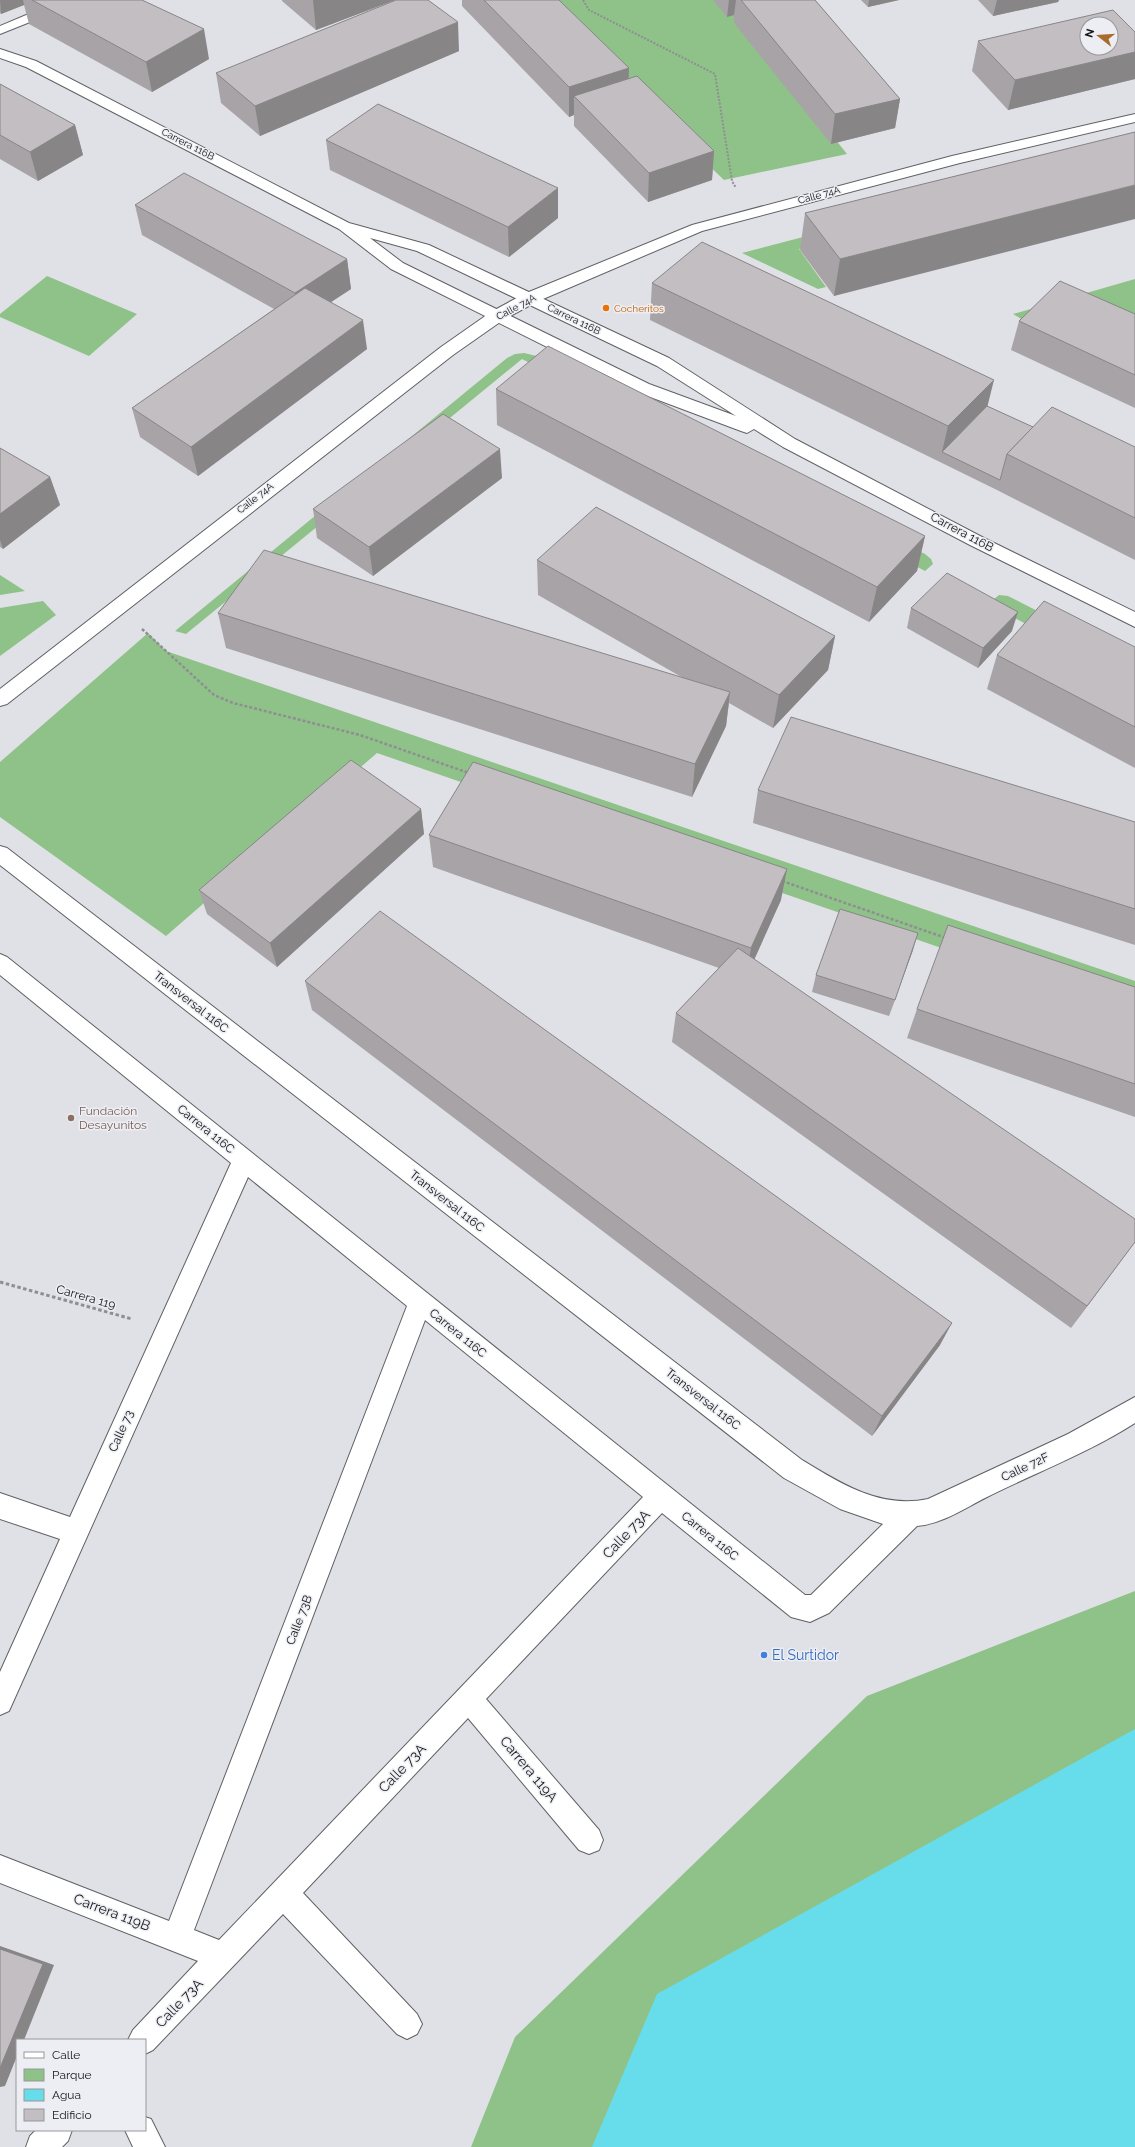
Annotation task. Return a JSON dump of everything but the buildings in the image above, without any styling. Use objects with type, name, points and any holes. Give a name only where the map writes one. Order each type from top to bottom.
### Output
[{"type":"street","name":"Carrera 116B","points":[[0,36],[32,64]]},
{"type":"street","name":"Carrera 116B","points":[[0,53],[32,64],[344,226],[397,266],[497,316],[643,388],[789,443]]},
{"type":"street","name":"Calle 74A","points":[[0,699],[447,351],[497,316],[530,298],[643,249],[697,228],[957,159],[1135,118]]},
{"type":"street","name":"Carrera 116B","points":[[344,226],[423,248],[663,362],[789,443],[976,541],[1135,620]]},
{"type":"street","name":"Transversal 116C","points":[[0,854],[793,1470],[856,1505],[911,1514]]},
{"type":"street","name":"Carrera 116C","points":[[0,963],[800,1608],[810,1609],[820,1604],[911,1514]]},
{"type":"street","name":"Calle 73","points":[[0,1702],[244,1160]]},
{"type":"street","name":"Calle 73B","points":[[177,1938],[420,1302]]},
{"type":"street","name":"Calle 72F","points":[[911,1514],[935,1511],[964,1495],[1092,1435],[1135,1409]]},
{"type":"street","name":"Calle 73A","points":[[144,2039],[661,1496]]},
{"type":"street","points":[[0,1506],[76,1532]]},
{"type":"street","name":"Carrera 119A","points":[[468,1698],[590,1840]]},
{"type":"street","name":"Carrera 119B","points":[[0,1869],[223,1956]]},
{"type":"street","points":[[282,1893],[407,2024]]},
{"type":"street","points":[[40,2147],[56,2131]]},
{"type":"street","points":[[141,2131],[150,2147]]},
{"type":"lane","points":[[0,30],[31,17]]},
{"type":"path","points":[[583,0],[589,10],[716,74],[732,181],[749,213]]},
{"type":"path","points":[[116,608],[148,633],[214,695],[233,703],[360,735],[473,774]]},
{"type":"path","points":[[782,881],[947,938]]},
{"type":"path","name":"Carrera 119","points":[[0,1282],[167,1330]]},
{"type":"green space","points":[[535,0],[724,0],[847,154],[724,180]]},
{"type":"green space","points":[[1135,150],[1135,166],[799,249],[826,287],[818,289],[742,253]]},
{"type":"green space","points":[[47,276],[137,314],[89,356],[0,317],[0,314]]},
{"type":"green space","points":[[1135,279],[1135,347],[1034,327],[1013,314]]},
{"type":"green space","points":[[524,353],[545,358],[925,554],[931,559],[933,564],[925,571],[522,359],[186,634],[175,631],[507,358],[515,354]]},
{"type":"green space","points":[[0,575],[25,591],[0,595]]},
{"type":"green space","points":[[999,595],[1008,596],[1135,661],[1135,681],[988,604]]},
{"type":"green space","points":[[43,601],[56,615],[0,656],[0,608]]},
{"type":"green space","points":[[148,633],[166,651],[1135,981],[1135,1015],[377,753],[166,936],[0,817],[0,762]]},
{"type":"green space","points":[[1135,1591],[1135,2147],[471,2147],[515,2037],[867,1696]]},
{"type":"water","points":[[1135,1729],[1135,2147],[592,2147],[657,1994]]},
{"type":"place","name":"Cocheritos","points":[[606,308]]},
{"type":"place","name":"Fundación Desayunitos","points":[[71,1118]]},
{"type":"place","name":"El Surtidor","points":[[764,1655]]}]
